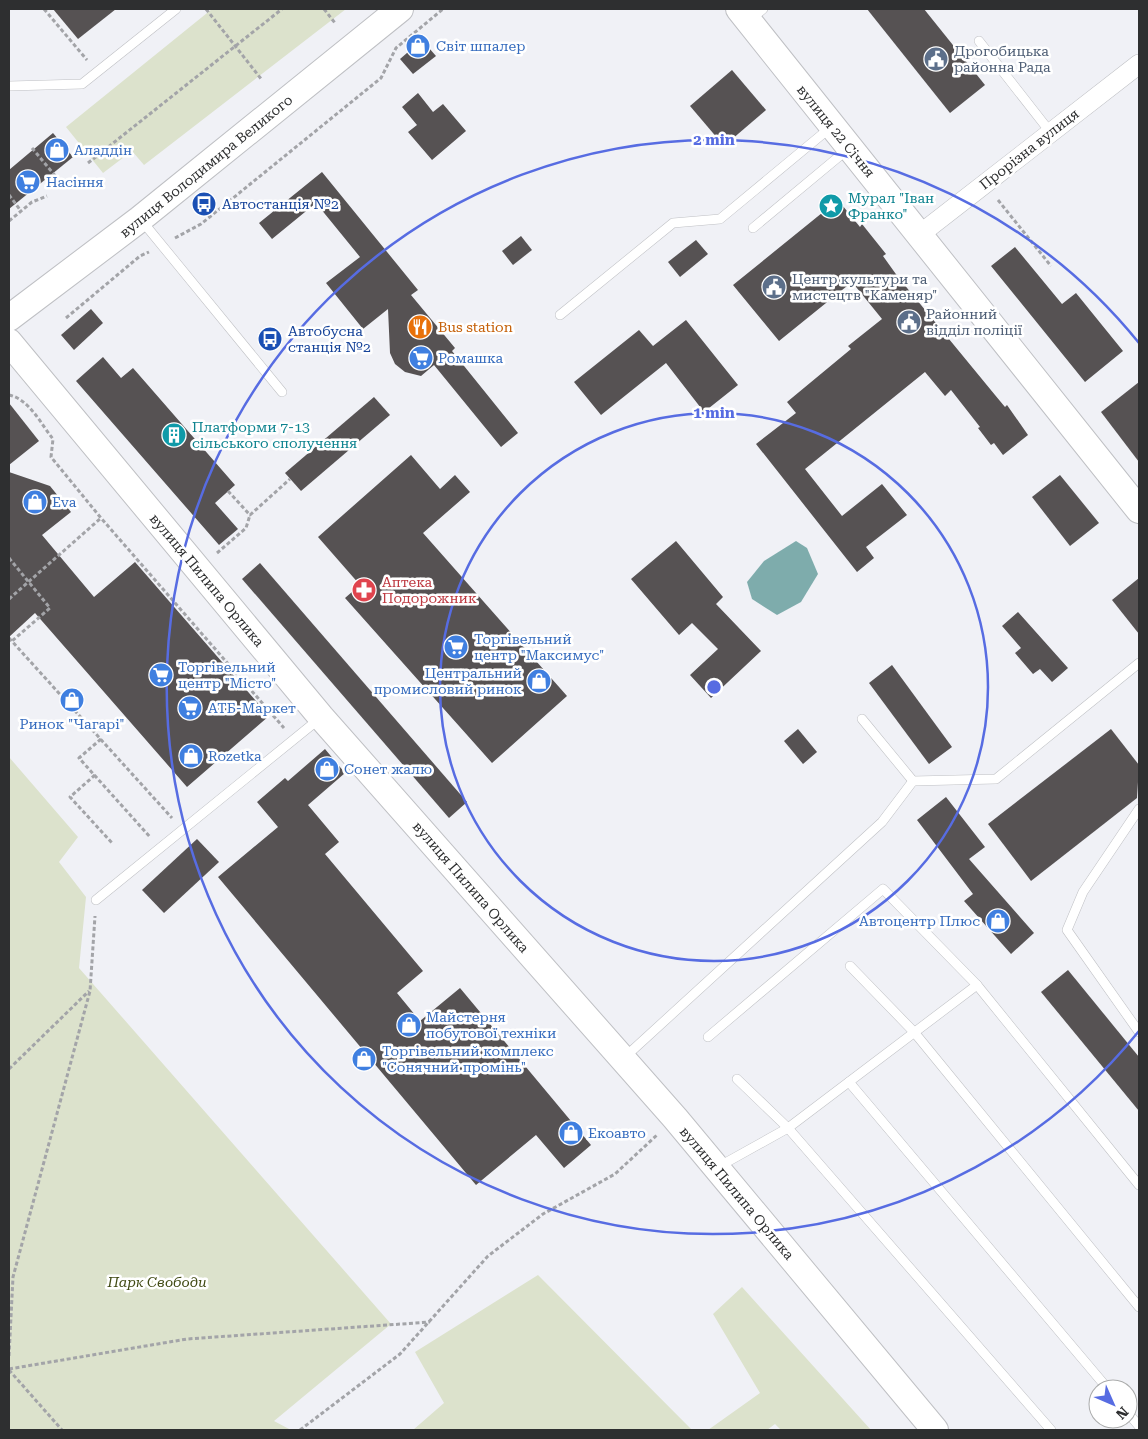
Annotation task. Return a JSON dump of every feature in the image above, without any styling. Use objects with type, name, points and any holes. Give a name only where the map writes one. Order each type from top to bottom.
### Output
[{"type":"main road","name":"вулиця Володимира Великого","points":[[9,318],[140,219],[400,9]]},
{"type":"main road","name":"вулиця 22 Січня","points":[[750,13],[832,126],[1139,510]]},
{"type":"main road","name":"вулиця Пилипа Орлика","points":[[9,342],[321,717],[675,1118],[935,1430]]},
{"type":"street","name":"Прорізна вулиця","points":[[919,235],[1139,64]]},
{"type":"lane","points":[[9,86],[82,84],[176,9]]},
{"type":"lane","points":[[979,41],[1050,133]]},
{"type":"lane","points":[[560,314],[673,223],[720,219],[832,126]]},
{"type":"lane","points":[[753,228],[850,148]]},
{"type":"lane","points":[[140,219],[282,392]]},
{"type":"lane","points":[[913,781],[996,779],[1139,663]]},
{"type":"lane","points":[[96,900],[321,717]]},
{"type":"lane","points":[[862,719],[913,781]]},
{"type":"lane","points":[[623,1060],[882,822],[913,781]]},
{"type":"lane","points":[[1139,809],[1083,892],[1067,930],[1139,1032]]},
{"type":"lane","points":[[708,1037],[884,889],[977,985],[1139,1184]]},
{"type":"lane","points":[[850,966],[914,1032],[1139,1306]]},
{"type":"lane","points":[[715,1168],[788,1128],[977,985]]},
{"type":"lane","points":[[737,1079],[788,1128],[1051,1430]]},
{"type":"lane","points":[[849,1082],[1100,1379]]},
{"type":"path","points":[[44,9],[97,73]]},
{"type":"path","points":[[206,9],[262,80]]},
{"type":"path","points":[[88,163],[282,9]]},
{"type":"path","points":[[324,9],[335,23]]},
{"type":"path","points":[[66,318],[140,256],[201,224],[381,78],[396,48],[443,9]]},
{"type":"path","points":[[32,148],[62,184]]},
{"type":"path","points":[[985,184],[1051,266]]},
{"type":"path","points":[[9,195],[21,211]]},
{"type":"path","points":[[9,221],[32,202],[47,196]]},
{"type":"path","points":[[9,395],[24,402],[52,439],[51,457],[101,518],[294,740]]},
{"type":"path","points":[[217,553],[246,528],[250,515],[290,479]]},
{"type":"path","points":[[228,491],[250,515]]},
{"type":"path","points":[[9,599],[101,518]]},
{"type":"path","points":[[9,558],[50,608],[12,641]]},
{"type":"path","points":[[9,638],[183,830]]},
{"type":"path","points":[[101,739],[80,758],[160,848]]},
{"type":"path","points":[[95,775],[70,797],[112,844]]},
{"type":"path","points":[[9,1356],[13,1277],[90,991],[96,900]]},
{"type":"path","points":[[9,1069],[90,991]]},
{"type":"path","points":[[300,1430],[400,1354],[488,1256],[543,1214],[615,1174],[675,1118]]},
{"type":"path","points":[[9,1370],[187,1339],[430,1322]]},
{"type":"path","points":[[9,1370],[62,1430]]},
{"type":"green space","points":[[212,9],[346,9],[144,165],[132,151],[103,173],[66,127]]},
{"type":"green space","name":"Парк Свободи","points":[[9,757],[78,837],[59,862],[86,897],[79,968],[391,1324],[274,1421],[291,1430],[9,1430]]},
{"type":"green space","points":[[538,1275],[692,1430],[413,1430],[444,1403],[415,1352]]},
{"type":"green space","points":[[742,1287],[871,1430],[781,1430],[775,1424],[767,1430],[708,1430],[760,1393],[713,1314]]},
{"type":"water","points":[[796,541],[807,548],[818,574],[801,602],[777,615],[752,599],[747,582],[764,561]]},
{"type":"building","points":[[53,9],[116,9],[78,39]]},
{"type":"building","name":"Дрогобицька районна Рада","points":[[867,9],[924,9],[985,85],[950,113]]},
{"type":"building","points":[[422,40],[436,56],[413,74],[400,59]]},
{"type":"building","points":[[732,70],[766,110],[724,146],[690,106]]},
{"type":"building","points":[[418,93],[433,112],[443,104],[466,131],[432,160],[408,132],[417,125],[402,107]]},
{"type":"building","points":[[53,133],[73,157],[9,209],[9,170]]},
{"type":"building","points":[[322,172],[418,290],[411,295],[455,348],[452,351],[518,433],[501,447],[434,365],[421,376],[405,372],[395,364],[390,353],[388,309],[363,329],[326,283],[360,257],[316,203],[272,239],[259,223]]},
{"type":"building","points":[[838,200],[860,227],[862,224],[886,254],[883,256],[898,277],[1005,407],[1007,405],[1028,435],[1003,455],[994,443],[991,445],[978,428],[980,427],[951,390],[945,396],[925,372],[805,469],[842,516],[882,484],[907,515],[866,547],[874,558],[857,572],[756,444],[796,413],[787,402],[851,349],[848,346],[882,319],[852,282],[779,341],[733,285]]},
{"type":"building","points":[[521,236],[532,250],[513,265],[502,251]]},
{"type":"building","points":[[696,240],[708,254],[680,277],[668,262]]},
{"type":"building","points":[[1015,247],[1062,304],[1076,293],[1123,351],[1085,382],[991,266]]},
{"type":"building","points":[[91,309],[103,323],[74,350],[61,335]]},
{"type":"building","points":[[686,320],[738,385],[704,412],[666,363],[601,415],[574,382],[639,330],[653,346]]},
{"type":"building","points":[[103,357],[121,378],[133,368],[235,485],[215,503],[238,529],[219,545],[76,381]]},
{"type":"building","points":[[1139,382],[1139,462],[1101,412]]},
{"type":"building","points":[[374,397],[390,415],[301,491],[285,473]]},
{"type":"building","points":[[9,403],[39,441],[9,465]]},
{"type":"building","name":"Торгівельний центр \"Максимус\"","points":[[411,455],[440,489],[455,475],[470,492],[423,533],[567,696],[492,763],[345,598],[360,585],[318,537]]},
{"type":"building","name":"Торгівельний центр \"Місто\"","points":[[9,472],[50,486],[71,512],[42,535],[94,597],[135,562],[269,716],[187,787],[35,613],[9,637]]},
{"type":"building","points":[[1060,475],[1099,523],[1070,546],[1032,497]]},
{"type":"building","points":[[676,541],[723,597],[716,604],[761,651],[711,698],[690,675],[718,649],[692,623],[679,635],[631,579]]},
{"type":"building","points":[[260,563],[467,802],[449,818],[242,579]]},
{"type":"building","points":[[1139,578],[1139,634],[1112,600]]},
{"type":"building","points":[[1018,612],[1068,668],[1052,682],[1040,669],[1033,674],[1015,653],[1021,648],[1002,626]]},
{"type":"building","points":[[892,665],[952,747],[929,764],[869,683]]},
{"type":"building","points":[[798,729],[817,752],[803,764],[784,741]]},
{"type":"building","points":[[1111,729],[1139,765],[1137,798],[1031,881],[988,824]]},
{"type":"building","points":[[325,749],[345,773],[308,805],[339,842],[325,854],[423,971],[397,993],[420,1021],[460,988],[591,1145],[564,1168],[536,1135],[476,1185],[218,877],[278,827],[257,802],[285,778],[288,781]]},
{"type":"building","points":[[946,797],[985,847],[969,859],[1034,933],[1011,954],[964,901],[973,894],[917,820]]},
{"type":"building","points":[[197,839],[219,862],[164,913],[142,890]]},
{"type":"building","points":[[1068,970],[1139,1057],[1139,1111],[1041,992]]},
{"type":"place","name":"Світ шпалер","points":[[418,46]]},
{"type":"place","name":"Дрогобицька районна Рада","points":[[936,59]]},
{"type":"place","name":"Аладдін","points":[[57,150]]},
{"type":"place","name":"Насіння","points":[[28,182]]},
{"type":"place","name":"Автостанція №2","points":[[204,204]]},
{"type":"place","name":"Мурал \"Іван Франко\"","points":[[831,206]]},
{"type":"place","name":"Центр культури та мистецтв \"Каменяр\"","points":[[774,287]]},
{"type":"place","name":"Районний відділ поліції","points":[[909,322]]},
{"type":"place","name":"Bus station","points":[[420,327]]},
{"type":"place","name":"Автобусна станція №2","points":[[270,339]]},
{"type":"place","name":"Ромашка","points":[[421,358]]},
{"type":"place","name":"Платформи 7-13 сільського сполучення","points":[[174,435]]},
{"type":"place","name":"Eva","points":[[35,502]]},
{"type":"place","name":"Аптека Подорожник","points":[[364,590]]},
{"type":"place","name":"Торгівельний центр \"Максимус\"","points":[[456,647]]},
{"type":"place","name":"Торгівельний центр \"Місто\"","points":[[161,675]]},
{"type":"place","name":"Центральний промисловий ринок","points":[[539,681]]},
{"type":"place","name":"Ринок \"Чагарі\"","points":[[72,700]]},
{"type":"place","name":"АТБ-Маркет","points":[[190,708]]},
{"type":"place","name":"Rozetka","points":[[191,756]]},
{"type":"place","name":"Сонет жалю","points":[[327,769]]},
{"type":"place","name":"Автоцентр Плюс","points":[[998,921]]},
{"type":"place","name":"Майстерня побутової техніки","points":[[409,1025]]},
{"type":"place","name":"Торгівельний комплекс \"Сонячний промінь\"","points":[[364,1059]]},
{"type":"place","name":"Екоавто","points":[[571,1133]]}]
